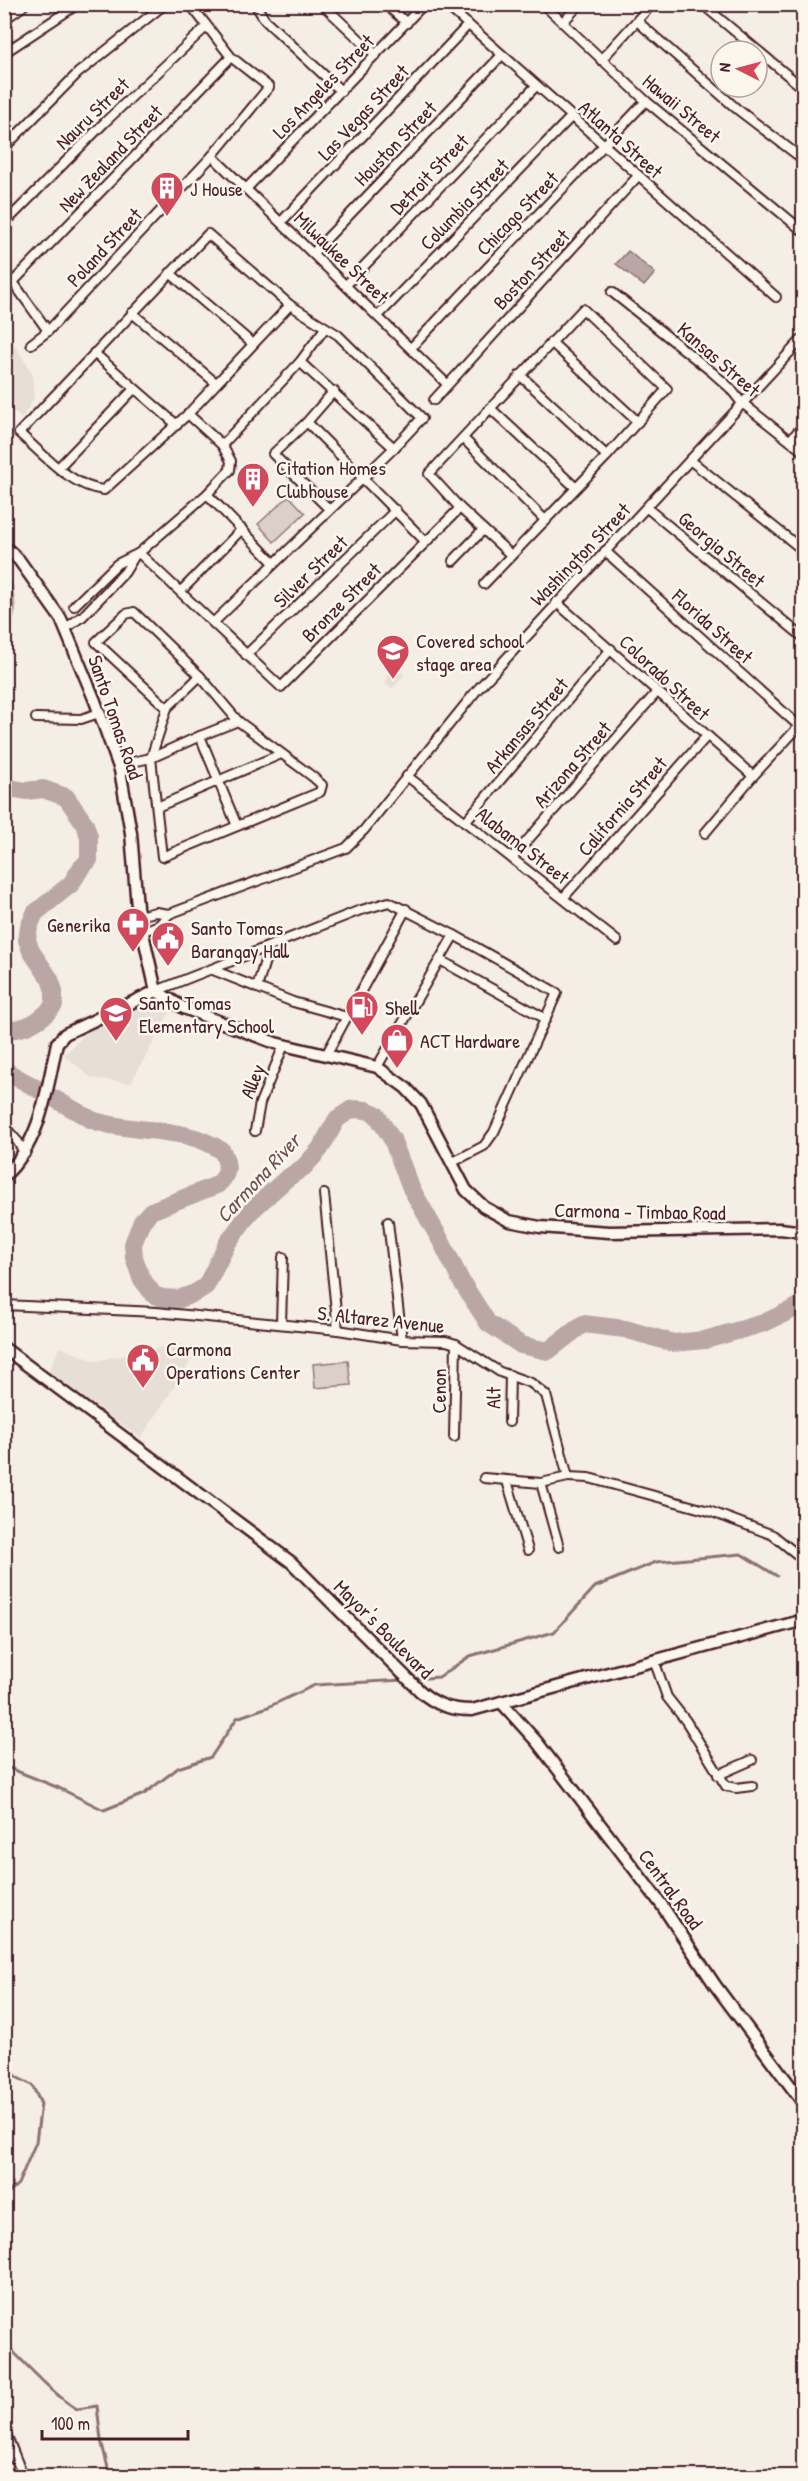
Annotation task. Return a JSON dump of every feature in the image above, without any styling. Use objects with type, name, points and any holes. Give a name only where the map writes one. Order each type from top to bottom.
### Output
[{"type":"highway","points":[[4,16],[21,4]]},
{"type":"main road","name":"Santo Tomas Road","points":[[4,546],[19,560],[63,624],[118,765],[131,833],[138,916],[156,991]]},
{"type":"main road","points":[[4,1176],[25,1154],[46,1094],[57,1042],[65,1034],[156,991]]},
{"type":"main road","name":"Carmona - Timbao Road","points":[[156,991],[184,1008],[231,1028],[284,1045],[377,1067],[406,1088],[421,1104],[466,1190],[484,1207],[509,1221],[540,1227],[620,1232],[780,1229],[804,1232]]},
{"type":"main road","name":"Mayor's Boulevard","points":[[4,1348],[291,1562],[434,1703],[450,1708],[472,1710],[804,1620]]},
{"type":"main road","name":"Central Road","points":[[501,1702],[537,1742],[661,1904],[715,1985],[804,2104]]},
{"type":"street","points":[[4,53],[78,4]]},
{"type":"street","points":[[5,146],[78,72],[165,4]]},
{"type":"street","points":[[189,4],[231,57]]},
{"type":"street","points":[[255,4],[265,20],[341,91]]},
{"type":"street","points":[[322,4],[376,55]]},
{"type":"street","points":[[385,4],[407,22]]},
{"type":"street","name":"Los Angeles Street","points":[[246,189],[424,4]]},
{"type":"street","name":"Atlanta Street","points":[[445,4],[776,297]]},
{"type":"street","name":"Hawaii Street","points":[[543,4],[646,101],[803,231]]},
{"type":"street","points":[[563,22],[580,4]]},
{"type":"street","points":[[601,60],[652,4]]},
{"type":"street","points":[[702,4],[804,89]]},
{"type":"street","points":[[794,4],[804,12]]},
{"type":"street","points":[[637,21],[737,109],[804,160]]},
{"type":"street","name":"Las Vegas Street","points":[[281,222],[468,25]]},
{"type":"street","name":"Nauru Street","points":[[4,224],[105,122],[206,27]]},
{"type":"street","name":"Houston Street","points":[[313,253],[502,56]]},
{"type":"street","name":"Poland Street","points":[[31,345],[48,331],[212,156],[268,87],[231,57]]},
{"type":"street","name":"New Zealand Street","points":[[13,282],[231,57]]},
{"type":"street","name":"Detroit Street","points":[[346,285],[536,86]]},
{"type":"street","name":"Chicago Street","points":[[411,348],[646,101]]},
{"type":"street","name":"Columbia Street","points":[[379,315],[572,116]]},
{"type":"street","name":"Milwaukee Street","points":[[212,156],[379,315],[447,384]]},
{"type":"street","name":"Boston Street","points":[[434,400],[638,176]]},
{"type":"street","points":[[214,622],[394,448],[422,418],[338,334],[290,305],[208,234],[19,433],[59,467],[91,489],[104,490],[188,414],[290,305]]},
{"type":"street","points":[[170,273],[253,344]]},
{"type":"street","points":[[4,275],[13,282],[48,331]]},
{"type":"street","name":"Kansas Street","points":[[612,292],[712,372],[730,388],[741,402],[804,452]]},
{"type":"street","points":[[484,584],[607,456],[666,389],[583,309],[429,474],[460,508],[511,555]]},
{"type":"street","points":[[132,313],[216,383]]},
{"type":"street","points":[[222,445],[300,362],[325,327]]},
{"type":"street","name":"Washington Street","points":[[141,932],[159,925],[169,914],[346,848],[364,830],[477,690],[556,602],[647,508],[741,402],[804,337]]},
{"type":"street","points":[[551,342],[638,422]]},
{"type":"street","points":[[94,353],[177,424]]},
{"type":"street","points":[[300,362],[394,448]]},
{"type":"street","points":[[520,375],[607,456]]},
{"type":"street","points":[[59,467],[134,389]]},
{"type":"street","points":[[329,509],[273,454],[307,422],[334,391]]},
{"type":"street","points":[[490,408],[576,488]]},
{"type":"street","points":[[63,624],[73,607],[117,564],[136,555],[207,494],[230,470],[231,461],[222,445],[188,414]]},
{"type":"street","points":[[307,422],[425,541]]},
{"type":"street","points":[[790,440],[804,425]]},
{"type":"street","points":[[463,438],[546,521]]},
{"type":"street","points":[[690,460],[804,551]]},
{"type":"street","points":[[207,494],[274,563]]},
{"type":"street","name":"Bronze Street","points":[[246,655],[281,687],[460,508]]},
{"type":"street","name":"Georgia Street","points":[[647,508],[804,638]]},
{"type":"street","name":"Silver Street","points":[[246,655],[396,510]]},
{"type":"street","points":[[181,591],[242,529]]},
{"type":"street","points":[[453,561],[483,530]]},
{"type":"street","name":"Florida Street","points":[[605,551],[801,724]]},
{"type":"street","points":[[136,555],[181,591],[246,655]]},
{"type":"street","points":[[63,624],[81,617],[125,572],[136,555]]},
{"type":"street","points":[[89,591],[98,600]]},
{"type":"street","name":"Colorado Street","points":[[556,602],[753,776]]},
{"type":"street","points":[[167,708],[96,642],[126,614],[134,612],[200,676],[238,721],[322,785],[320,792],[162,857],[151,758],[167,708],[200,676]]},
{"type":"street","name":"Arkansas Street","points":[[465,822],[611,650]]},
{"type":"street","name":"Arizona Street","points":[[513,857],[657,692]]},
{"type":"street","points":[[36,718],[81,718],[99,713]]},
{"type":"street","points":[[118,765],[151,758],[238,721]]},
{"type":"street","points":[[705,833],[801,724]]},
{"type":"street","points":[[200,736],[237,826]]},
{"type":"street","name":"California Street","points":[[564,897],[706,736]]},
{"type":"street","points":[[157,807],[281,754]]},
{"type":"street","name":"Alabama Street","points":[[407,776],[564,897],[617,941]]},
{"type":"street","points":[[156,991],[358,911],[389,902],[406,909],[557,993],[494,1132],[484,1146],[451,1163]]},
{"type":"street","points":[[326,1055],[406,909]]},
{"type":"street","name":"Washington Street","points":[[138,916],[156,912],[169,914]]},
{"type":"street","points":[[377,1067],[454,935]]},
{"type":"street","points":[[257,988],[268,947]]},
{"type":"street","points":[[440,960],[546,1019]]},
{"type":"street","points":[[213,970],[293,1002],[346,1017]]},
{"type":"street","name":"Alley","points":[[255,1131],[260,1103],[284,1045]]},
{"type":"street","points":[[4,1126],[25,1154]]},
{"type":"street","points":[[324,1194],[338,1330]]},
{"type":"street","points":[[388,1222],[402,1340]]},
{"type":"street","points":[[281,1324],[283,1257]]},
{"type":"street","name":"S. Altarez Avenue","points":[[4,1305],[156,1312],[338,1330],[402,1340],[446,1341],[456,1344],[500,1372],[531,1383],[546,1395],[568,1477]]},
{"type":"street","name":"Cenon","points":[[454,1437],[456,1344]]},
{"type":"street","name":"Alt","points":[[509,1422],[510,1375]]},
{"type":"street","points":[[484,1478],[541,1483],[568,1477],[589,1478],[709,1511],[773,1535],[804,1560]]},
{"type":"street","points":[[507,1481],[528,1550]]},
{"type":"street","points":[[541,1483],[559,1547]]},
{"type":"street","points":[[654,1660],[667,1697],[686,1721],[726,1786],[736,1788],[752,1786]]},
{"type":"street","points":[[718,1775],[752,1760]]},
{"type":"street","points":[[4,2428],[23,2476]]},
{"type":"street","points":[[4,2459],[14,2455]]},
{"type":"shaded area","points":[[628,251],[655,273],[644,286],[616,264]]},
{"type":"shaded area","points":[[5,329],[32,373],[34,398],[22,418],[5,406]]},
{"type":"shaded area","points":[[289,496],[305,513],[274,542],[258,524]]},
{"type":"shaded area","name":"Covered school stage area","points":[[395,667],[404,675],[392,689],[384,682]]},
{"type":"shaded area","name":"Santo Tomas Elementary School","points":[[149,998],[170,1012],[131,1083],[91,1078],[64,1055],[91,1028]]},
{"type":"shaded area","points":[[178,1344],[199,1348],[141,1438],[48,1373],[60,1347],[96,1361]]},
{"type":"shaded area","points":[[348,1361],[351,1385],[315,1388],[313,1364]]},
{"type":"waterway","name":"Carmona River","points":[[4,587],[7,609],[4,621]]},
{"type":"waterway","name":"Carmona River","points":[[4,787],[26,791],[43,789],[66,797],[85,824],[89,837],[89,860],[71,884],[35,913],[29,927],[27,940],[31,951],[50,979],[54,991],[54,1005],[32,1024],[4,1030]]},
{"type":"waterway","name":"Carmona River","points":[[4,1070],[92,1120],[109,1125],[175,1133],[207,1143],[222,1151],[227,1170],[217,1185],[151,1211],[142,1221],[133,1244],[134,1257],[141,1278],[154,1295],[163,1298],[179,1299],[206,1286],[228,1242],[251,1211],[286,1179],[304,1167],[320,1149],[337,1119],[352,1109],[366,1110],[376,1114],[392,1139],[411,1188],[461,1281],[488,1323],[521,1345],[548,1351],[583,1324],[625,1329],[673,1343],[705,1340],[764,1323],[804,1304]]},
{"type":"waterway","points":[[413,1679],[439,1677],[470,1656],[554,1632],[595,1587],[656,1562],[741,1554],[777,1576]]},
{"type":"waterway","points":[[4,1766],[59,1788],[104,1810],[144,1794],[178,1768],[211,1757],[237,1718],[268,1707],[315,1685],[403,1680]]},
{"type":"waterway","points":[[4,1903],[4,1928]]},
{"type":"waterway","points":[[4,2062],[16,2077],[32,2085],[41,2104],[36,2142],[18,2184],[4,2197]]},
{"type":"waterway","points":[[4,2343],[68,2403],[77,2409],[97,2406],[101,2440],[110,2476]]},
{"type":"place","name":"J House","points":[[167,217]]},
{"type":"place","name":"Citation Homes Clubhouse","points":[[253,508]]},
{"type":"place","name":"Covered school stage area","points":[[393,680]]},
{"type":"place","name":"Generika","points":[[133,953]]},
{"type":"place","name":"Santo Tomas Barangay Hall","points":[[168,967]]},
{"type":"place","name":"Shell","points":[[362,1036]]},
{"type":"place","name":"Santo Tomas Elementary School","points":[[116,1042]]},
{"type":"place","name":"ACT Hardware","points":[[397,1069]]},
{"type":"place","name":"Carmona Operations Center","points":[[143,1389]]}]
